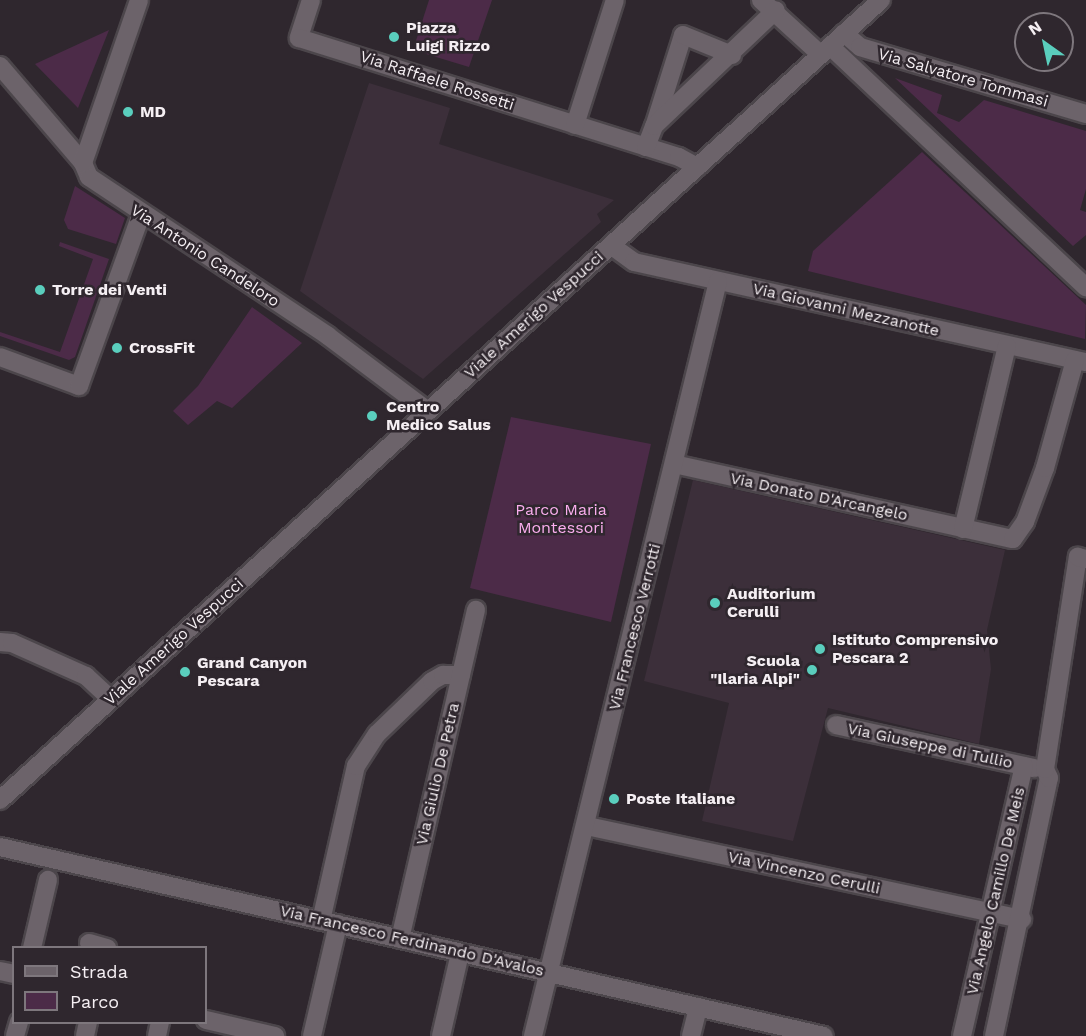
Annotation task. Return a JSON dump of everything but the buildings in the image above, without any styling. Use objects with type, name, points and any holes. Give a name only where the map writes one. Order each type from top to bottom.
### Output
[{"type":"street","points":[[83,163],[139,0]]},
{"type":"street","name":"Via Raffaele Rossetti","points":[[311,0],[299,38],[646,147],[697,167]]},
{"type":"street","points":[[575,125],[615,0]]},
{"type":"street","name":"Viale Amerigo Vespucci","points":[[0,800],[881,0]]},
{"type":"street","points":[[654,126],[732,55],[769,5],[825,50],[1086,287]]},
{"type":"street","name":"Via Salvatore Tommasi","points":[[844,33],[860,47],[1086,114]]},
{"type":"street","points":[[646,147],[683,35],[732,55]]},
{"type":"street","name":"Via Antonio Candeloro","points":[[3,66],[83,163],[89,177],[141,215],[328,336],[428,411]]},
{"type":"street","points":[[0,357],[79,386],[141,215]]},
{"type":"street","name":"Via Giovanni Mezzanotte","points":[[612,246],[634,262],[1080,361]]},
{"type":"street","name":"Via Francesco Verrotti","points":[[533,1036],[587,826],[718,281]]},
{"type":"street","points":[[963,529],[1007,346]]},
{"type":"street","name":"Via Donato D'Arcangelo","points":[[674,464],[1013,539],[1026,522],[1080,361]]},
{"type":"street","name":"Via Angelo Camillo De Meis","points":[[994,1036],[1022,918],[1049,778],[1045,770],[1078,557],[1086,559]]},
{"type":"street","name":"Via Giulio De Petra","points":[[400,939],[476,610]]},
{"type":"street","points":[[0,642],[12,644],[86,676],[111,699]]},
{"type":"street","points":[[312,1036],[356,766],[377,734],[432,681],[443,675],[461,675]]},
{"type":"street","name":"Via Giuseppe di Tullio","points":[[836,725],[1024,766]]},
{"type":"street","name":"Via Angelo Camillo De Meis","points":[[962,1036],[992,914],[1024,766],[1045,770]]},
{"type":"street","name":"Via Vincenzo Cerulli","points":[[587,826],[992,914],[1022,918]]},
{"type":"street","name":"Via Francesco Ferdinando D'Avalos","points":[[0,847],[822,1036]]},
{"type":"street","points":[[32,946],[48,880]]},
{"type":"street","points":[[441,1036],[460,953]]},
{"type":"street","points":[[691,1036],[698,1007]]},
{"type":"street","points":[[207,1020],[231,1031],[274,1036]]},
{"type":"shaded area","points":[[369,83],[450,108],[439,144],[614,200],[597,214],[601,222],[423,379],[300,291]]},
{"type":"shaded area","name":"Istituto Comprensivo Pescara 2","points":[[693,480],[1005,550],[987,630],[991,669],[979,744],[828,708],[793,841],[702,821],[729,703],[644,681]]},
{"type":"green space","points":[[429,0],[492,0],[469,67],[413,50]]},
{"type":"green space","points":[[109,30],[78,108],[35,64]]},
{"type":"green space","points":[[895,78],[942,95],[937,113],[959,122],[984,100],[1086,131],[1086,189],[1080,210],[1086,212],[1086,235],[1073,246]]},
{"type":"green space","points":[[922,152],[1086,305],[1085,339],[808,271],[813,251]]},
{"type":"green space","points":[[75,186],[125,218],[116,244],[68,229],[64,220]]},
{"type":"green space","points":[[60,242],[109,259],[75,357],[69,360],[0,336],[0,332],[60,352],[93,259],[59,246]]},
{"type":"green space","points":[[252,307],[302,343],[232,408],[217,401],[188,425],[173,411],[198,386]]},
{"type":"green space","name":"Parco Maria Montessori","points":[[511,417],[651,444],[611,622],[470,588]]},
{"type":"place","name":"Piazza Luigi Rizzo","points":[[394,37]]},
{"type":"place","name":"MD","points":[[128,112]]},
{"type":"place","name":"Torre dei Venti","points":[[40,290]]},
{"type":"place","name":"CrossFit","points":[[117,348]]},
{"type":"place","name":"Centro Medico Salus","points":[[372,416]]},
{"type":"place","name":"Auditorium Cerulli","points":[[715,603]]},
{"type":"place","name":"Istituto Comprensivo Pescara 2","points":[[820,649]]},
{"type":"place","name":"Scuola \"Ilaria Alpi\"","points":[[812,670]]},
{"type":"place","name":"Grand Canyon Pescara","points":[[185,672]]},
{"type":"place","name":"Poste Italiane","points":[[614,799]]}]
